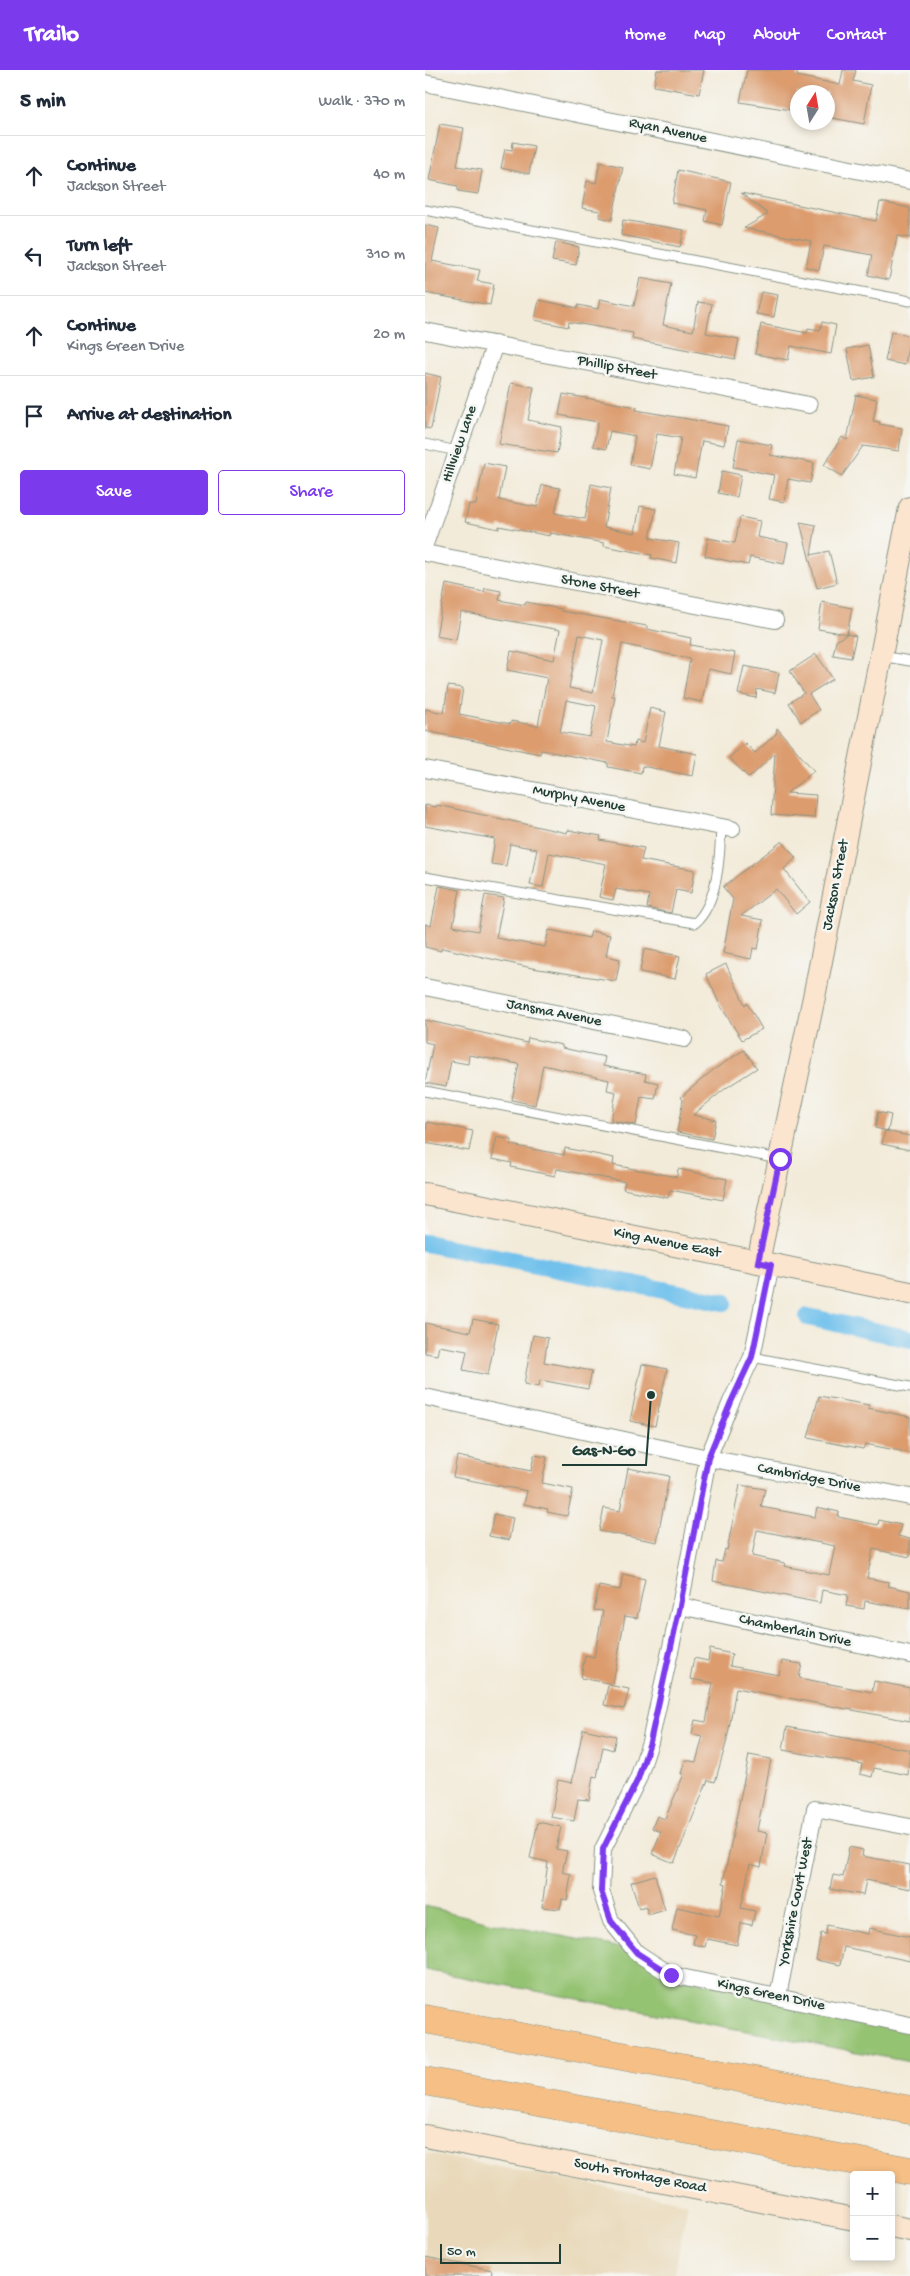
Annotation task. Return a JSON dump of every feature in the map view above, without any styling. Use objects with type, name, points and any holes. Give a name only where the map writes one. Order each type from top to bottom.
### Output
[{"type":"highway","points":[[425,2019],[910,2110]]},
{"type":"highway","points":[[425,2081],[910,2171]]},
{"type":"main road","name":"Jackson Street","points":[[765,1263],[780,1159],[910,508]]},
{"type":"main road","name":"King Avenue East","points":[[425,1194],[910,1293]]},
{"type":"main road","name":"South Frontage Road","points":[[425,2136],[850,2218]]},
{"type":"main road","points":[[895,2227],[910,2230]]},
{"type":"street","name":"Ryan Avenue","points":[[425,83],[910,181]]},
{"type":"street","name":"Phillip Street","points":[[425,331],[809,405]]},
{"type":"street","name":"Hillview Lane","points":[[425,544],[495,344]]},
{"type":"street","name":"Stone Street","points":[[425,553],[775,620]]},
{"type":"street","name":"Murphy Avenue","points":[[425,769],[727,828]]},
{"type":"street","name":"Jansma Avenue","points":[[425,987],[684,1039]]},
{"type":"street","name":"Jackson Street","points":[[637,1953],[611,1921],[601,1891],[603,1849],[638,1779],[650,1742],[680,1606],[708,1458],[752,1357],[765,1263]]},
{"type":"street","name":"Cambridge Drive","points":[[425,1397],[708,1458],[910,1497]]},
{"type":"street","name":"Chamberlain Drive","points":[[680,1606],[910,1655]]},
{"type":"street","name":"Yorkshire Court West","points":[[778,1996],[815,1809],[910,1827]]},
{"type":"street","name":"Kings Green Drive","points":[[637,1953],[671,1975],[910,2025]]},
{"type":"lane","points":[[425,210],[910,301]]},
{"type":"lane","points":[[425,444],[457,451]]},
{"type":"lane","points":[[881,656],[910,662]]},
{"type":"lane","points":[[425,877],[695,923],[705,914],[720,862],[727,828]]},
{"type":"lane","points":[[425,1091],[780,1159]]},
{"type":"lane","points":[[752,1357],[910,1387]]},
{"type":"shaded area","points":[[425,2153],[688,2203],[674,2276],[425,2276]]},
{"type":"green space","points":[[425,1906],[494,1923],[608,1945],[637,1953],[671,1975],[910,2029],[910,2062],[425,1970]]},
{"type":"building","points":[[657,70],[704,70],[699,94],[654,86]]},
{"type":"building","points":[[747,70],[797,70],[797,76],[840,85],[843,70],[856,70],[853,81],[871,85],[864,124],[835,119],[835,85],[790,85],[790,110],[740,102]]},
{"type":"building","points":[[440,124],[464,128],[457,166],[482,170],[478,194],[458,191],[458,186],[429,180]]},
{"type":"building","points":[[513,142],[534,146],[529,174],[501,168],[505,149],[512,150]]},
{"type":"building","points":[[600,162],[623,167],[612,220],[599,217],[600,211],[582,208],[587,181],[596,183]]},
{"type":"building","points":[[678,170],[731,182],[722,225],[705,221],[707,210],[672,203]]},
{"type":"building","points":[[741,193],[876,221],[880,202],[910,208],[910,238],[897,236],[889,280],[868,275],[872,255],[824,246],[819,270],[806,267],[811,241],[744,228],[768,214]]},
{"type":"building","points":[[623,220],[684,230],[680,247],[621,235]]},
{"type":"building","points":[[425,225],[439,228],[432,261],[480,270],[477,281],[494,284],[490,305],[425,293]]},
{"type":"building","points":[[556,242],[579,247],[576,265],[552,261]]},
{"type":"building","points":[[640,278],[671,284],[663,325],[693,331],[698,302],[712,304],[706,333],[739,339],[735,359],[632,339],[633,333],[569,322],[568,327],[535,320],[539,300],[578,308],[578,305],[598,309],[600,299],[634,306]]},
{"type":"building","points":[[761,292],[778,295],[774,317],[756,314]]},
{"type":"building","points":[[822,322],[836,325],[831,354],[791,346],[788,360],[755,354],[761,324],[807,333],[808,328],[820,330]]},
{"type":"building","points":[[891,332],[910,335],[905,365],[885,361]]},
{"type":"building","points":[[868,345],[874,377],[853,381],[847,349]]},
{"type":"building","points":[[425,373],[441,377],[431,429],[425,428]]},
{"type":"building","points":[[511,383],[534,387],[528,420],[562,427],[557,453],[499,444]]},
{"type":"building","points":[[563,394],[637,407],[636,410],[728,426],[724,445],[702,441],[695,478],[674,474],[681,438],[657,434],[650,469],[630,465],[635,436],[610,431],[606,449],[593,446],[598,422],[559,415]]},
{"type":"building","points":[[856,395],[877,399],[873,421],[880,422],[879,424],[902,428],[899,451],[863,446],[842,476],[824,465],[842,437],[847,440]]},
{"type":"building","points":[[738,439],[772,445],[770,455],[814,463],[810,483],[788,479],[784,502],[769,499],[774,475],[733,467]]},
{"type":"building","points":[[484,463],[505,467],[499,500],[537,507],[542,485],[560,488],[555,513],[585,519],[591,484],[611,488],[604,527],[635,533],[640,506],[656,509],[650,538],[679,543],[676,563],[651,558],[652,555],[604,546],[604,543],[551,533],[550,536],[499,526],[499,529],[465,522],[469,504],[476,505]]},
{"type":"building","points":[[722,471],[741,475],[737,497],[718,493]]},
{"type":"building","points":[[740,517],[760,521],[757,537],[788,543],[784,564],[750,557],[748,565],[705,556],[708,538],[735,543]]},
{"type":"building","points":[[800,522],[816,525],[811,555],[829,551],[837,583],[817,588]]},
{"type":"building","points":[[446,584],[484,592],[485,588],[501,591],[499,600],[525,605],[526,602],[561,609],[561,611],[647,626],[647,629],[691,638],[690,645],[735,653],[731,674],[708,669],[702,702],[683,698],[690,659],[622,644],[612,696],[615,696],[607,742],[634,747],[635,741],[643,743],[650,708],[666,712],[659,746],[697,754],[693,776],[642,766],[641,773],[608,767],[608,763],[541,750],[540,754],[425,731],[425,709],[444,713],[448,686],[463,688],[459,714],[511,724],[511,721],[538,726],[547,678],[507,670],[511,651],[554,660],[560,630],[461,612],[456,640],[436,636]],"holes":[[[579,635],[603,640],[593,693],[569,688]],[[566,700],[596,706],[590,737],[560,732]]]},
{"type":"building","points":[[822,602],[852,608],[847,634],[818,629]]},
{"type":"building","points":[[847,634],[856,636],[851,658],[833,655],[836,641]]},
{"type":"building","points":[[816,654],[833,679],[809,694],[819,710],[801,722],[789,703],[804,693],[790,671]]},
{"type":"building","points":[[744,666],[779,673],[775,693],[757,689],[756,698],[738,694]]},
{"type":"building","points":[[777,728],[814,771],[787,793],[816,795],[814,818],[771,815],[775,753],[749,778],[729,758],[745,743],[755,753],[776,734]]},
{"type":"building","points":[[425,805],[436,807],[437,805],[567,833],[568,830],[601,836],[600,840],[644,848],[641,860],[695,870],[691,893],[676,890],[671,913],[647,908],[649,895],[616,889],[613,900],[599,897],[606,864],[549,853],[543,887],[530,885],[537,849],[510,844],[506,866],[491,864],[495,839],[425,826]]},
{"type":"building","points":[[782,841],[796,858],[784,869],[810,902],[796,914],[776,889],[741,916],[763,920],[758,949],[753,948],[751,959],[723,953],[733,899],[723,887]]},
{"type":"building","points":[[439,886],[460,890],[453,926],[478,931],[485,895],[504,898],[496,938],[545,947],[549,930],[589,938],[591,931],[610,935],[606,956],[620,959],[616,981],[532,968],[442,948],[441,951],[425,947],[425,924],[431,926]]},
{"type":"building","points":[[644,949],[680,956],[675,979],[640,972]]},
{"type":"building","points":[[726,964],[745,1005],[747,1003],[762,1029],[742,1040],[720,1005],[706,974]]},
{"type":"building","points":[[425,1020],[527,1043],[528,1038],[562,1045],[562,1048],[605,1057],[603,1066],[646,1074],[645,1080],[658,1083],[655,1099],[641,1097],[636,1125],[611,1120],[616,1092],[607,1090],[609,1080],[543,1065],[535,1105],[512,1100],[519,1064],[469,1055],[468,1064],[451,1061],[446,1087],[425,1083],[433,1044],[425,1042]]},
{"type":"building","points":[[744,1050],[757,1068],[726,1088],[693,1115],[716,1120],[712,1139],[677,1132],[683,1100],[681,1097],[713,1070]]},
{"type":"building","points":[[878,1112],[891,1115],[888,1131],[875,1128]]},
{"type":"building","points":[[427,1122],[473,1131],[469,1151],[425,1143]]},
{"type":"building","points":[[885,1131],[910,1136],[910,1150],[882,1144]]},
{"type":"building","points":[[497,1137],[512,1140],[511,1145],[564,1155],[565,1148],[614,1158],[613,1165],[677,1177],[678,1169],[727,1179],[723,1200],[670,1190],[668,1198],[623,1189],[625,1182],[557,1169],[555,1176],[511,1167],[512,1163],[492,1159]]},
{"type":"building","points":[[473,1319],[498,1324],[488,1375],[463,1370],[467,1351],[439,1346],[437,1355],[425,1353],[425,1323],[470,1332]]},
{"type":"building","points":[[533,1335],[548,1338],[544,1362],[592,1371],[588,1389],[540,1380],[539,1387],[524,1384]]},
{"type":"building","points":[[642,1364],[667,1369],[655,1426],[630,1421]]},
{"type":"building","points":[[819,1396],[869,1405],[868,1408],[910,1417],[910,1453],[865,1444],[863,1449],[808,1438]]},
{"type":"building","points":[[534,1455],[547,1457],[542,1483],[573,1489],[567,1516],[547,1512],[548,1509],[524,1504],[527,1491],[453,1477],[457,1456],[531,1471]]},
{"type":"building","points":[[628,1468],[669,1476],[657,1542],[599,1531],[604,1508],[620,1511]]},
{"type":"building","points":[[740,1485],[765,1489],[761,1507],[815,1517],[817,1507],[839,1512],[838,1517],[878,1525],[879,1520],[901,1525],[898,1536],[910,1539],[910,1557],[873,1549],[867,1578],[889,1582],[888,1586],[910,1591],[910,1609],[865,1601],[864,1609],[846,1606],[848,1595],[822,1590],[820,1603],[713,1581],[716,1561],[722,1562],[725,1549],[727,1550]],"holes":[[[757,1530],[835,1546],[829,1575],[784,1566],[785,1563],[752,1556]]]},
{"type":"building","points":[[494,1514],[513,1518],[509,1540],[489,1536]]},
{"type":"building","points":[[623,1574],[645,1579],[637,1618],[625,1616],[613,1684],[581,1678],[585,1655],[594,1657],[603,1611],[594,1610],[599,1586],[620,1590]]},
{"type":"building","points":[[710,1649],[732,1654],[730,1666],[779,1675],[782,1661],[802,1664],[799,1678],[872,1692],[874,1681],[910,1688],[910,1721],[736,1688],[727,1740],[715,1782],[708,1780],[674,1863],[652,1854],[661,1832],[652,1828],[657,1816],[665,1819],[684,1774],[681,1774],[685,1760],[696,1762],[703,1736],[692,1734],[695,1720],[706,1722],[713,1683],[690,1679],[694,1658],[708,1661]]},
{"type":"building","points":[[608,1685],[629,1689],[624,1709],[604,1705]]},
{"type":"building","points":[[787,1727],[910,1750],[908,1775],[874,1768],[872,1777],[860,1774],[862,1764],[783,1750]]},
{"type":"building","points":[[583,1729],[616,1736],[613,1750],[603,1747],[597,1777],[593,1776],[589,1800],[578,1799],[574,1821],[551,1817],[558,1780],[572,1783]]},
{"type":"building","points":[[749,1755],[771,1759],[757,1831],[767,1833],[761,1867],[750,1864],[741,1908],[755,1911],[752,1925],[741,1923],[737,1945],[707,1939],[705,1947],[693,1944],[695,1935],[672,1930],[677,1907],[719,1916],[726,1884],[723,1883]]},
{"type":"building","points":[[538,1822],[561,1827],[556,1849],[567,1851],[562,1872],[571,1874],[567,1900],[562,1899],[560,1909],[542,1907],[548,1862],[530,1858]]},
{"type":"building","points":[[849,1847],[863,1850],[862,1856],[910,1865],[910,1889],[866,1880],[863,1895],[830,1889],[833,1875],[843,1877]]},
{"type":"building","points":[[655,1875],[665,1910],[648,1915],[646,1906],[639,1908],[631,1882]]},
{"type":"building","points":[[827,1925],[868,1934],[869,1928],[910,1937],[910,1961],[844,1947],[840,1965],[816,1960],[821,1933],[826,1934]]},
{"type":"building","points":[[425,2257],[492,2270],[491,2276],[425,2276]]},
{"type":"waterway","points":[[425,1243],[724,1302]]},
{"type":"waterway","points":[[808,1317],[910,1339]]},
{"type":"place","name":"Gas-N-Go","points":[[651,1395]]},
{"type":"route","points":[[671,1975],[637,1953],[611,1921],[601,1891],[603,1849],[638,1779],[650,1742],[680,1606],[708,1458],[752,1357],[771,1265],[758,1262],[780,1159]]}]
